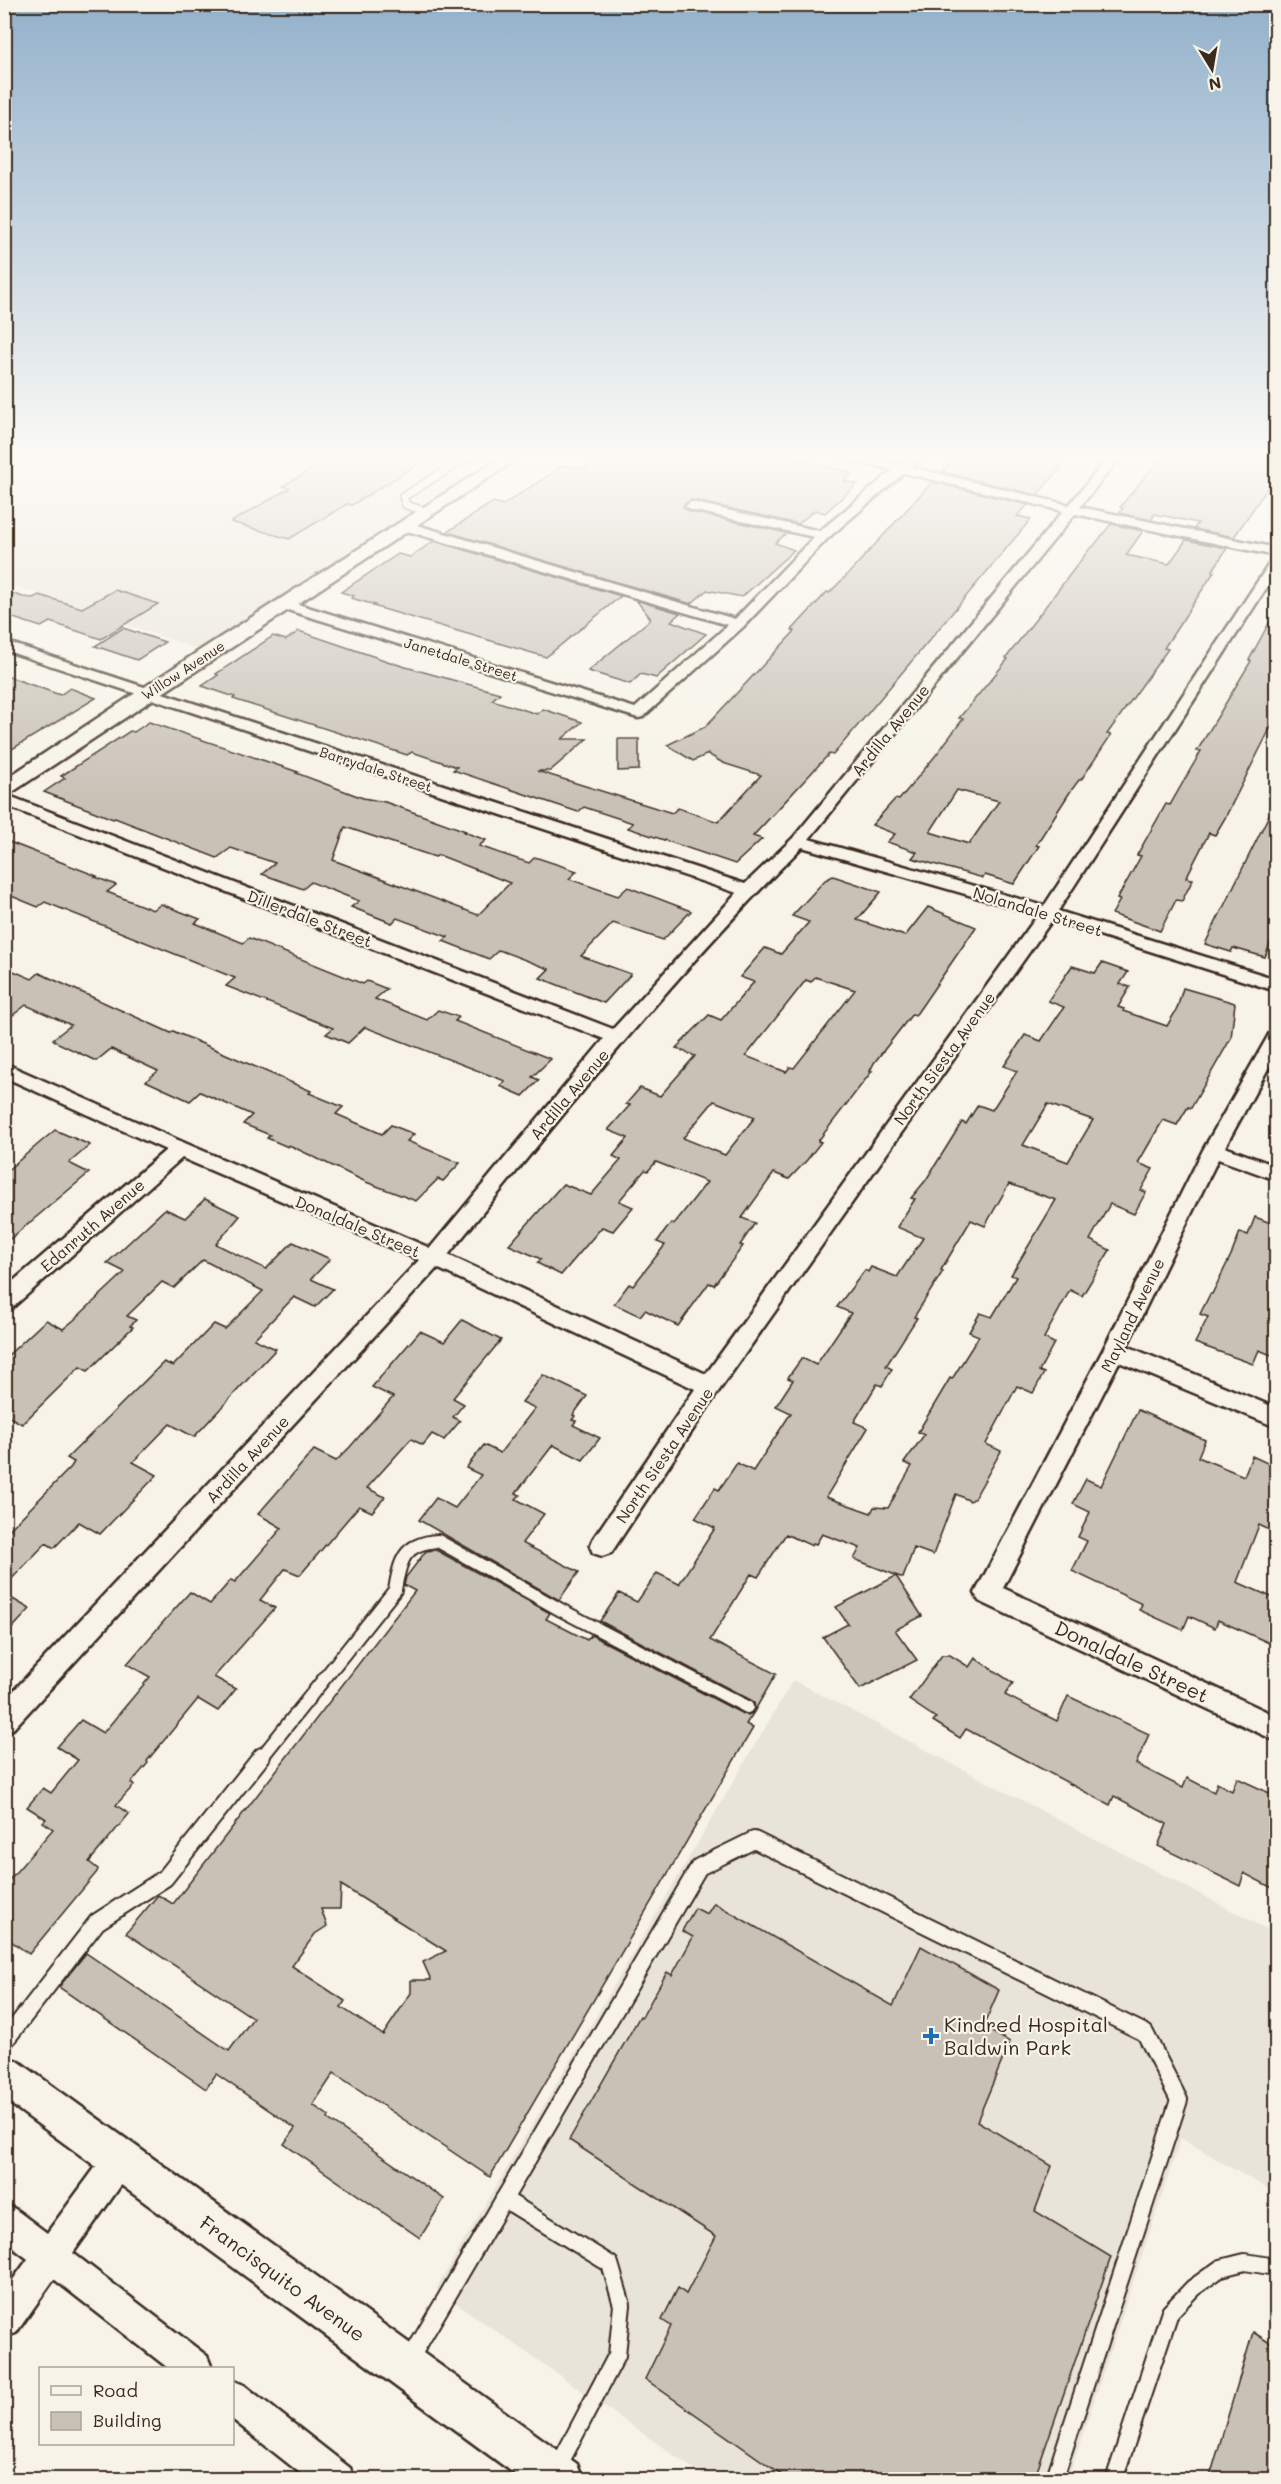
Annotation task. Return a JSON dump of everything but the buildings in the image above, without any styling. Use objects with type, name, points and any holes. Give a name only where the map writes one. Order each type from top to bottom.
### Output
[{"type":"street","name":"Willow Avenue","points":[[4,789],[335,571]]},
{"type":"street","points":[[558,571],[738,624],[789,571]]},
{"type":"street","name":"Ardilla Avenue","points":[[4,1720],[434,1258],[616,1037],[748,891],[800,841],[1020,571]]},
{"type":"street","name":"North Siesta Avenue","points":[[603,1546],[710,1386],[1048,913],[1271,571]]},
{"type":"street","name":"Janetdale Street","points":[[284,604],[638,714],[738,624]]},
{"type":"street","name":"Barrydale Street","points":[[4,645],[748,891]]},
{"type":"street","name":"Dillerdale Street","points":[[4,799],[616,1037]]},
{"type":"street","name":"Nolandale Street","points":[[800,841],[1048,913],[1276,985]]},
{"type":"street","name":"Mayland Avenue","points":[[988,1593],[1114,1350],[1213,1150],[1276,1038]]},
{"type":"street","name":"Donaldale Street","points":[[4,1069],[180,1149],[434,1258],[710,1386]]},
{"type":"street","name":"Edanruth Avenue","points":[[4,1302],[180,1149]]},
{"type":"street","points":[[1213,1150],[1276,1173]]},
{"type":"street","points":[[1114,1350],[1276,1418]]},
{"type":"street","name":"Donaldale Street","points":[[988,1593],[1276,1730]]},
{"type":"street","name":"Francisquito Avenue","points":[[4,2075],[558,2477]]},
{"type":"street","points":[[4,2321],[120,2160]]},
{"type":"street","points":[[4,2220],[194,2367]]},
{"type":"street","points":[[234,2399],[338,2480]]},
{"type":"lane","points":[[4,2042],[97,1922],[165,1878],[395,1590],[400,1563],[414,1544],[438,1541],[561,1610],[747,1707]]},
{"type":"lane","points":[[406,2367],[699,1867],[754,1839],[1145,2033],[1179,2100],[1054,2480]]},
{"type":"lane","points":[[504,2199],[610,2264],[622,2305],[617,2355],[558,2477]]},
{"type":"lane","points":[[1114,2480],[1170,2312],[1193,2288],[1221,2268],[1245,2262],[1276,2266]]},
{"type":"shaded area","points":[[5,571],[335,571],[208,653],[5,582]]},
{"type":"shaded area","name":"Kindred Hospital Baldwin Park","points":[[793,1680],[1276,1934],[1276,2194],[1181,2138],[1068,2479],[708,2479],[436,2289]]},
{"type":"place","name":"Kindred Hospital Baldwin Park","points":[[931,2036]]}]
